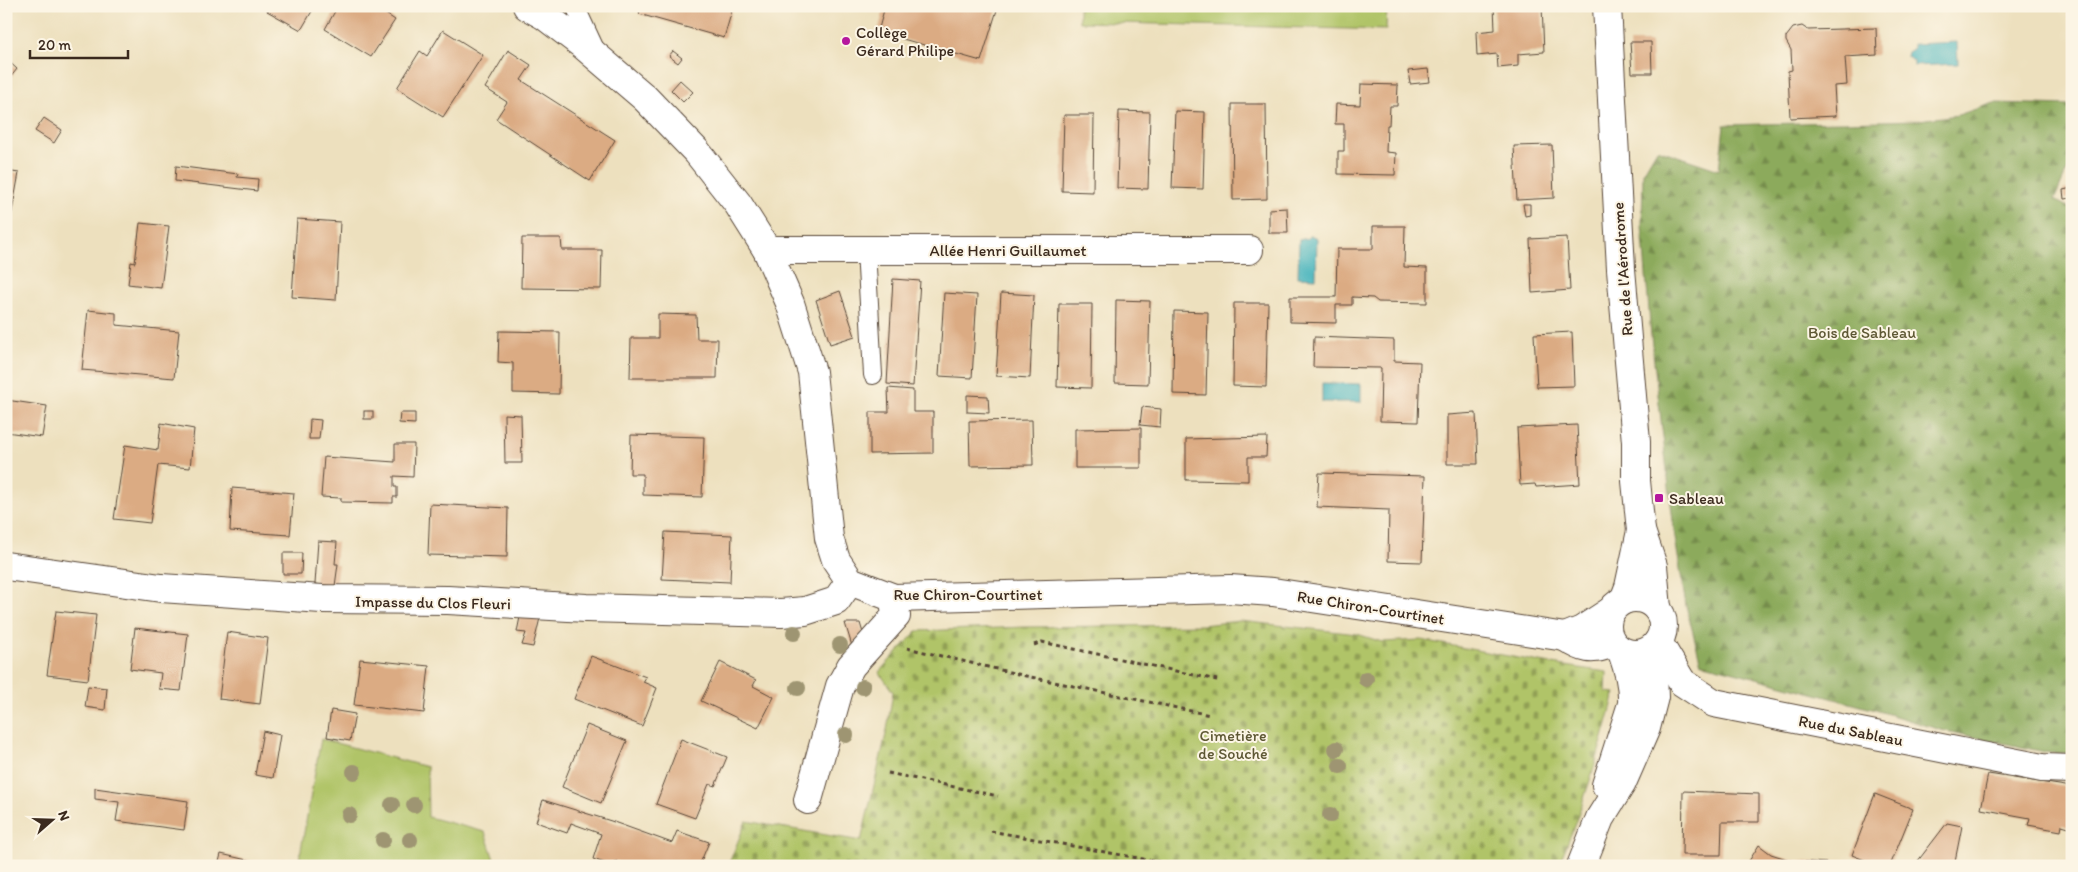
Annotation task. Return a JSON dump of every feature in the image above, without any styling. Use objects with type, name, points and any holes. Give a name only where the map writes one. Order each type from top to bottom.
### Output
[{"type":"street","points":[[527,6],[545,16],[645,98],[697,152],[738,204],[767,250],[790,302],[812,372],[829,538],[836,560],[850,580]]},
{"type":"street","name":"Rue de l'Aérodrome","points":[[1607,6],[1621,269],[1636,442],[1636,481],[1641,531],[1653,566],[1657,608]]},
{"type":"street","name":"Allée Henri Guillaumet","points":[[767,250],[1250,250]]},
{"type":"street","name":"Rue de l'Aérodrome","points":[[1618,605],[1629,587],[1641,531]]},
{"type":"street","name":"Impasse du Clos Fleuri","points":[[6,566],[161,588],[322,600],[448,600],[586,608],[781,613],[805,611],[836,601],[850,580]]},
{"type":"street","name":"Rue Chiron-Courtinet","points":[[850,580],[894,598],[1230,589],[1273,592],[1565,636],[1578,645],[1588,648],[1617,648]]},
{"type":"street","points":[[808,800],[840,686],[851,666],[896,616],[894,598]]},
{"type":"street","points":[[1565,636],[1582,630],[1618,605],[1642,599],[1657,608],[1663,625],[1655,646],[1654,697],[1646,728],[1622,784],[1600,818]]},
{"type":"street","points":[[1581,866],[1600,818],[1608,775],[1632,704],[1631,680],[1606,627],[1618,605]]},
{"type":"street","points":[[1617,648],[1638,655],[1655,646]]},
{"type":"street","name":"Rue du Sableau","points":[[1655,646],[1682,682],[1714,703],[2042,768],[2072,769]]},
{"type":"lane","points":[[574,6],[601,60]]},
{"type":"lane","points":[[866,250],[873,375]]},
{"type":"path","points":[[1034,645],[1042,642],[1217,680]]},
{"type":"path","points":[[907,648],[1026,676],[1210,715]]},
{"type":"path","points":[[888,773],[998,796]]},
{"type":"path","points":[[991,831],[1176,865]]},
{"type":"path","points":[[1332,862],[1353,866]]},
{"type":"green space","points":[[1079,6],[1387,6],[1386,30],[1079,22]]},
{"type":"green space","name":"Bois de Sableau","points":[[1994,103],[2072,105],[2072,167],[2067,171],[2054,200],[2072,209],[2072,753],[2050,753],[1941,730],[1872,709],[1701,663],[1686,606],[1675,538],[1651,336],[1642,225],[1643,173],[1657,149],[1719,170],[1724,125],[1919,120],[1958,115]]},
{"type":"green space","name":"Cimetière de Souché","points":[[1240,621],[1357,634],[1382,642],[1421,640],[1551,664],[1607,672],[1606,692],[1615,693],[1590,781],[1558,866],[728,866],[746,821],[861,841],[887,730],[893,692],[879,672],[917,631],[1026,627],[1202,625]]},
{"type":"green space","points":[[321,739],[427,767],[428,817],[485,832],[496,866],[298,866]]},
{"type":"water","points":[[1957,42],[1958,64],[1914,66],[1914,61],[1907,57],[1908,52],[1913,49],[1913,44]]},
{"type":"water","points":[[1310,235],[1317,238],[1316,278],[1298,277],[1299,240],[1308,238]]},
{"type":"water","points":[[1322,383],[1361,384],[1361,402],[1322,402]]},
{"type":"building","points":[[270,6],[315,6],[301,30],[267,11]]},
{"type":"building","points":[[338,6],[374,6],[395,20],[371,57],[325,29]]},
{"type":"building","points":[[641,6],[733,7],[724,38],[639,14]]},
{"type":"building","points":[[885,6],[985,6],[997,10],[981,61],[878,32]]},
{"type":"building","points":[[1494,6],[1542,6],[1544,52],[1518,54],[1518,66],[1498,68],[1497,54],[1477,56],[1476,32],[1495,30]]},
{"type":"building","points":[[1802,26],[1808,30],[1876,28],[1877,55],[1845,57],[1847,85],[1834,86],[1836,116],[1790,118],[1788,71],[1792,70],[1791,50],[1786,37],[1793,28]]},
{"type":"building","points":[[443,30],[483,55],[443,117],[397,88],[420,51],[427,56]]},
{"type":"building","points":[[1630,42],[1651,42],[1652,73],[1632,73]]},
{"type":"building","points":[[508,50],[531,65],[521,80],[615,140],[590,181],[496,119],[507,102],[485,88]]},
{"type":"building","points":[[673,51],[682,58],[678,63],[669,56]]},
{"type":"building","points":[[6,59],[17,69],[6,83]]},
{"type":"building","points":[[1428,69],[1430,82],[1410,84],[1408,71]]},
{"type":"building","points":[[680,80],[693,92],[683,102],[671,90]]},
{"type":"building","points":[[1361,84],[1398,85],[1397,106],[1390,106],[1386,152],[1396,153],[1395,175],[1338,174],[1338,151],[1344,151],[1344,124],[1335,124],[1336,104],[1360,105]]},
{"type":"building","points":[[1232,104],[1266,104],[1267,199],[1233,200]]},
{"type":"building","points":[[1119,111],[1150,112],[1148,189],[1117,188]]},
{"type":"building","points":[[1175,111],[1205,112],[1203,189],[1172,188]]},
{"type":"building","points":[[1064,115],[1094,115],[1093,192],[1062,191]]},
{"type":"building","points":[[44,118],[62,130],[54,143],[35,131]]},
{"type":"building","points":[[1552,145],[1554,198],[1517,200],[1514,146]]},
{"type":"building","points":[[176,166],[238,174],[237,177],[258,179],[257,191],[175,181]]},
{"type":"building","points":[[6,171],[19,173],[9,228],[6,227]]},
{"type":"building","points":[[2072,188],[2072,198],[2064,199],[2063,190]]},
{"type":"building","points":[[1523,204],[1530,204],[1530,215],[1525,216]]},
{"type":"building","points":[[1287,208],[1288,233],[1269,233],[1269,209]]},
{"type":"building","points":[[297,219],[340,222],[336,300],[292,297]]},
{"type":"building","points":[[140,223],[169,226],[161,288],[128,284],[131,262],[135,263]]},
{"type":"building","points":[[1373,226],[1405,226],[1404,267],[1427,268],[1427,303],[1378,302],[1373,298],[1352,297],[1352,305],[1336,305],[1336,323],[1290,322],[1290,297],[1336,297],[1337,249],[1373,249]]},
{"type":"building","points":[[1567,237],[1570,290],[1532,293],[1530,239]]},
{"type":"building","points":[[522,238],[561,238],[562,250],[602,250],[601,289],[521,288]]},
{"type":"building","points":[[893,279],[920,281],[913,386],[887,384]]},
{"type":"building","points":[[840,291],[855,336],[830,344],[816,300]]},
{"type":"building","points":[[944,293],[977,295],[972,378],[939,376]]},
{"type":"building","points":[[1001,293],[1034,295],[1030,378],[996,376]]},
{"type":"building","points":[[1116,300],[1150,301],[1148,384],[1115,383]]},
{"type":"building","points":[[1234,303],[1268,303],[1266,387],[1233,386]]},
{"type":"building","points":[[1059,304],[1092,304],[1091,388],[1057,387]]},
{"type":"building","points":[[88,310],[116,313],[116,325],[179,331],[174,378],[82,370]]},
{"type":"building","points":[[1174,311],[1208,312],[1206,395],[1173,394]]},
{"type":"building","points":[[658,314],[696,315],[697,339],[718,339],[717,378],[630,378],[631,338],[658,338]]},
{"type":"building","points":[[499,331],[560,332],[559,394],[513,393],[513,363],[498,362]]},
{"type":"building","points":[[1572,332],[1574,386],[1537,387],[1534,334]]},
{"type":"building","points":[[1314,337],[1394,340],[1394,361],[1420,362],[1418,422],[1380,421],[1381,368],[1313,367]]},
{"type":"building","points":[[888,388],[913,390],[913,412],[933,412],[933,453],[870,454],[870,412],[889,412]]},
{"type":"building","points":[[967,395],[988,396],[989,413],[967,412]]},
{"type":"building","points":[[6,400],[47,406],[42,437],[6,432]]},
{"type":"building","points":[[1142,407],[1161,409],[1160,427],[1140,425]]},
{"type":"building","points":[[364,411],[373,411],[373,419],[364,419]]},
{"type":"building","points":[[400,413],[415,413],[415,424],[399,423]]},
{"type":"building","points":[[1476,413],[1478,464],[1447,464],[1447,415]]},
{"type":"building","points":[[504,414],[521,415],[522,463],[505,463]]},
{"type":"building","points":[[310,419],[321,420],[319,439],[309,439]]},
{"type":"building","points":[[1032,420],[1033,465],[970,466],[969,421]]},
{"type":"building","points":[[161,423],[194,429],[190,468],[158,465],[150,523],[114,519],[125,445],[158,450]]},
{"type":"building","points":[[1577,425],[1580,484],[1536,487],[1535,484],[1520,485],[1517,428]]},
{"type":"building","points":[[1141,428],[1141,468],[1075,468],[1075,429]]},
{"type":"building","points":[[631,435],[704,437],[702,497],[643,495],[643,474],[630,474]]},
{"type":"building","points":[[1267,437],[1266,457],[1248,457],[1248,481],[1186,480],[1186,439]]},
{"type":"building","points":[[395,444],[414,444],[413,477],[394,476],[394,487],[397,487],[397,497],[393,497],[393,503],[341,502],[341,498],[321,497],[324,457],[395,462]]},
{"type":"building","points":[[1319,473],[1425,476],[1422,562],[1388,561],[1389,510],[1317,507]]},
{"type":"building","points":[[232,488],[294,493],[290,535],[230,531]]},
{"type":"building","points":[[430,504],[508,508],[507,557],[428,555]]},
{"type":"building","points":[[665,532],[732,535],[730,582],[662,579]]},
{"type":"building","points":[[318,541],[337,542],[335,564],[338,564],[335,586],[315,584]]},
{"type":"building","points":[[283,553],[302,553],[301,574],[283,574]]},
{"type":"building","points":[[56,611],[96,615],[88,680],[47,675]]},
{"type":"building","points":[[520,617],[540,618],[533,647],[522,645],[526,633],[517,632]]},
{"type":"building","points":[[845,623],[860,623],[863,633],[852,646]]},
{"type":"building","points":[[135,628],[188,634],[181,691],[159,689],[161,673],[130,669]]},
{"type":"building","points":[[227,632],[268,638],[260,704],[219,699]]},
{"type":"building","points":[[591,656],[646,677],[643,682],[657,688],[642,726],[574,699]]},
{"type":"building","points":[[360,659],[429,666],[424,713],[354,705]]},
{"type":"building","points":[[720,662],[756,680],[753,686],[774,697],[758,728],[701,701]]},
{"type":"building","points":[[88,686],[107,688],[105,710],[85,707]]},
{"type":"building","points":[[331,710],[355,714],[350,741],[327,737]]},
{"type":"building","points":[[587,725],[627,741],[601,803],[562,787]]},
{"type":"building","points":[[263,731],[280,735],[273,778],[255,775]]},
{"type":"building","points":[[681,739],[727,757],[715,786],[709,784],[695,818],[656,804]]},
{"type":"building","points":[[1988,774],[2072,787],[2072,828],[2062,825],[2061,831],[2028,825],[2030,818],[1981,809]]},
{"type":"building","points":[[95,788],[188,801],[184,830],[116,821],[119,802],[95,799]]},
{"type":"building","points":[[1683,791],[1759,794],[1759,822],[1722,822],[1721,855],[1682,855]]},
{"type":"building","points":[[1875,794],[1913,809],[1890,866],[1879,866],[1852,855]]},
{"type":"building","points":[[543,800],[611,821],[672,843],[677,831],[709,842],[699,866],[619,866],[620,863],[616,861],[613,866],[593,859],[601,834],[571,823],[567,833],[536,822]]},
{"type":"building","points":[[1947,823],[1962,826],[1954,866],[1914,866]]},
{"type":"building","points":[[1759,845],[1771,854],[1793,861],[1827,863],[1826,866],[1746,866]]},
{"type":"building","points":[[221,854],[260,863],[260,866],[218,866]]},
{"type":"place","name":"Collège Gérard Philipe","points":[[846,41]]},
{"type":"place","name":"Sableau","points":[[1659,498]]}]
